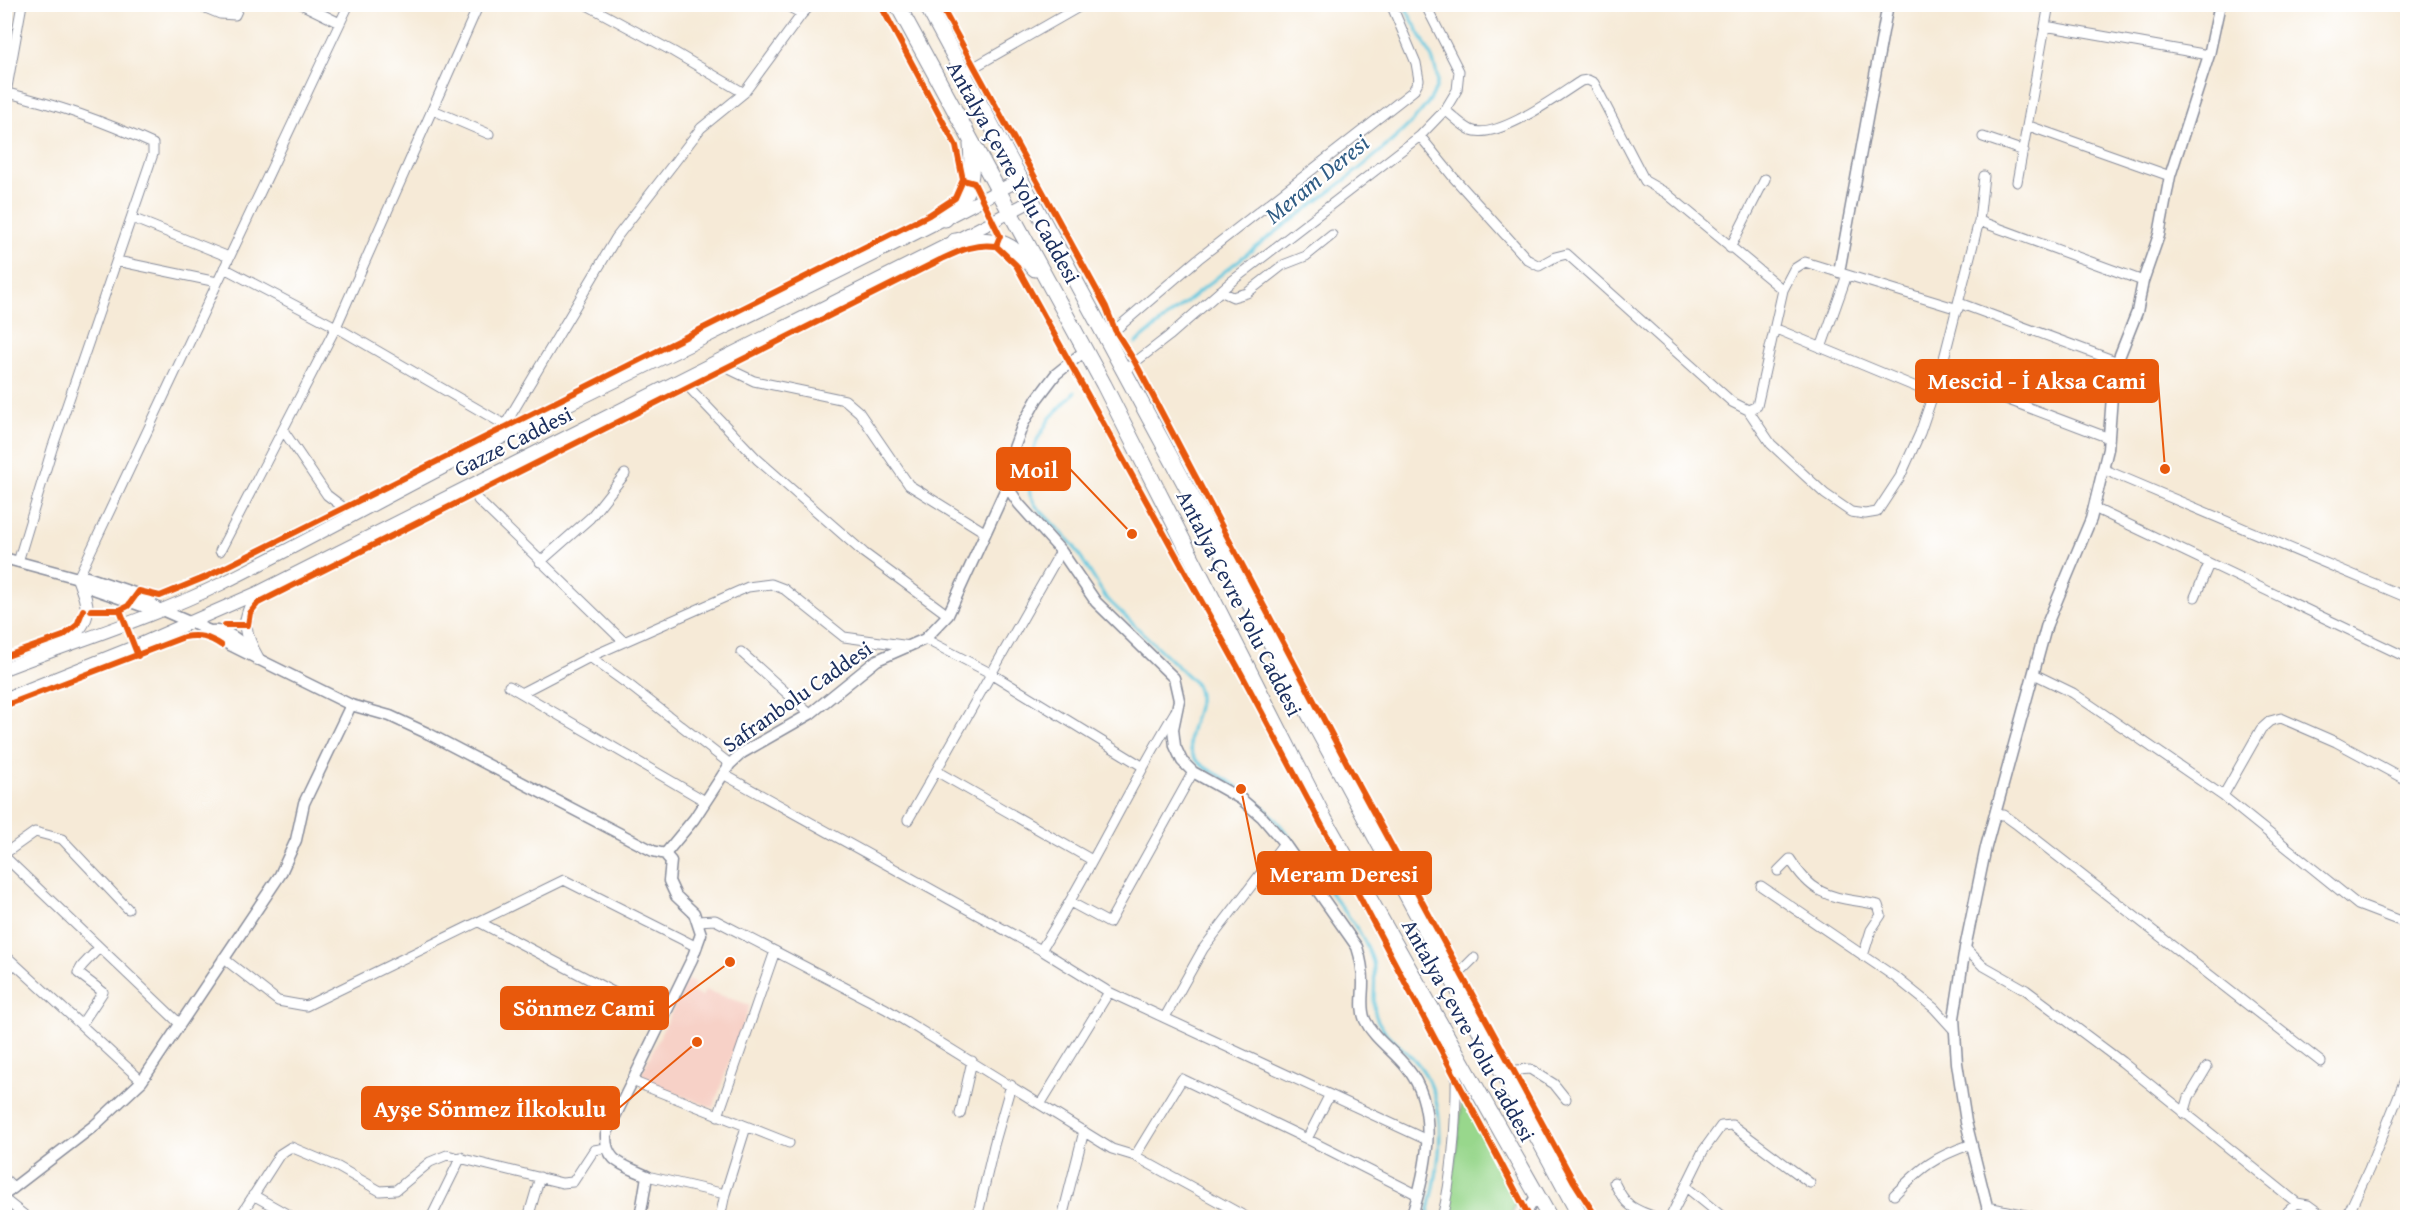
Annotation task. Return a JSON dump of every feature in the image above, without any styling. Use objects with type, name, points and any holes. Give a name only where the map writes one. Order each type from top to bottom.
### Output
[{"type":"highway","name":"Antalya Çevre Yolu Caddesi","points":[[897,4],[1086,350],[1325,820],[1550,1218]]},
{"type":"highway","name":"Antalya Çevre Yolu Caddesi","points":[[926,4],[1581,1218]]},
{"type":"highway","points":[[945,219],[960,203],[971,182],[973,171],[971,138]]},
{"type":"highway","points":[[955,241],[999,241],[1028,261],[1049,284]]},
{"type":"main road","name":"Gazze Caddesi","points":[[4,669],[218,585],[507,430],[945,219],[1019,180]]},
{"type":"main road","name":"Gazze Caddesi","points":[[4,699],[134,647],[257,592],[681,380],[1031,201]]},
{"type":"main road","points":[[59,648],[81,630],[88,614],[86,599],[78,578]]},
{"type":"main road","points":[[257,592],[246,613],[244,625],[250,645],[258,659]]},
{"type":"street","points":[[18,562],[52,448],[153,154],[153,144],[104,121],[61,106],[5,92],[22,4]]},
{"type":"street","points":[[196,4],[220,14],[235,15],[240,4]]},
{"type":"street","points":[[301,4],[340,23]]},
{"type":"street","points":[[78,578],[349,4]]},
{"type":"street","points":[[220,551],[336,327],[480,4]]},
{"type":"street","points":[[585,4],[744,93]]},
{"type":"street","points":[[784,4],[802,14]]},
{"type":"street","points":[[224,268],[336,327],[507,430],[616,238],[701,128],[744,93],[802,14],[812,4]]},
{"type":"street","points":[[962,74],[1084,4]]},
{"type":"street","points":[[1107,337],[1198,259],[1413,91],[1419,80],[1416,63],[1390,4]]},
{"type":"street","points":[[1125,370],[1220,291],[1420,136],[1445,110],[1457,90],[1459,71],[1425,4]]},
{"type":"street","points":[[1821,348],[1843,273],[1888,4]]},
{"type":"street","points":[[2018,182],[2049,4]]},
{"type":"street","points":[[2039,1218],[1989,1212],[1972,1144],[1957,1063],[1954,1018],[1965,948],[1995,814],[2047,624],[2094,508],[2109,438],[2115,370],[2137,312],[2143,281],[2159,235],[2170,176],[2209,55],[2220,4]]},
{"type":"street","points":[[2045,26],[2209,55]]},
{"type":"street","points":[[1445,110],[1472,131],[1492,131],[1518,120],[1581,81],[1588,80],[1594,83],[1646,181],[1666,193],[1783,290]]},
{"type":"street","points":[[433,110],[489,134]]},
{"type":"street","points":[[2029,126],[2170,176]]},
{"type":"street","points":[[1420,136],[1527,261],[1539,266],[1555,257],[1567,254],[1732,402],[1748,410],[1771,444],[1826,494],[1851,512],[1865,514],[1877,512],[1900,477],[1920,433],[1959,306],[1979,220],[1984,176]]},
{"type":"street","points":[[1983,137],[2024,151]]},
{"type":"street","points":[[1730,248],[1766,179]]},
{"type":"street","points":[[132,218],[229,256]]},
{"type":"street","points":[[1979,220],[2143,281]]},
{"type":"street","points":[[1220,291],[1233,297],[1247,292],[1283,265],[1306,256],[1332,235]]},
{"type":"street","points":[[117,261],[217,282]]},
{"type":"street","points":[[1748,410],[1757,406],[1783,290],[1794,269],[1805,262],[1959,306],[2118,362]]},
{"type":"street","points":[[1774,328],[1933,394]]},
{"type":"street","name":"Safranbolu Caddesi","points":[[665,854],[694,819],[730,764],[742,753],[810,714],[877,660],[925,639],[948,615],[1007,486],[1014,448],[1023,424],[1037,399],[1056,374],[1086,350]]},
{"type":"street","points":[[721,358],[731,369],[754,381],[845,400],[860,412],[909,485],[986,533]]},
{"type":"street","points":[[1940,374],[2109,438]]},
{"type":"street","points":[[681,380],[757,459],[864,553],[948,615]]},
{"type":"street","points":[[284,430],[327,495],[352,514]]},
{"type":"street","points":[[2103,470],[2408,598]]},
{"type":"street","points":[[540,562],[590,518],[625,474]]},
{"type":"street","points":[[1007,486],[1019,504],[1062,551],[1096,602],[1174,678],[1179,700],[1173,729],[1175,746],[1182,761],[1193,772],[1241,799],[1262,817],[1284,843],[1358,947],[1362,961],[1361,999],[1364,1018],[1373,1032],[1407,1068],[1421,1088],[1426,1115],[1427,1140],[1418,1195],[1411,1218]]},
{"type":"street","points":[[478,500],[624,642]]},
{"type":"street","points":[[2094,508],[2408,658]]},
{"type":"street","points":[[908,820],[1062,551]]},
{"type":"street","points":[[4,558],[78,578],[85,586],[145,607],[159,609],[190,622],[210,631],[216,638],[351,705],[390,716],[429,734],[653,851],[665,854],[670,861],[669,881],[676,896],[694,913],[701,934],[697,947],[606,1135],[606,1148],[613,1160],[647,1176],[725,1194]]},
{"type":"street","points":[[2195,597],[2209,564]]},
{"type":"street","points":[[520,693],[590,657],[748,587],[771,584],[784,589],[844,637],[910,646]]},
{"type":"street","points":[[925,639],[992,674],[1142,766]]},
{"type":"street","points":[[741,652],[810,714]]},
{"type":"street","points":[[590,657],[730,764]]},
{"type":"street","points":[[2034,674],[2073,693],[2223,796],[2358,905],[2408,924]]},
{"type":"street","points":[[509,686],[705,801]]},
{"type":"street","points":[[28,1218],[4,1197],[95,1125],[142,1081],[280,875],[296,840],[304,802],[351,705]]},
{"type":"street","points":[[1041,950],[1070,902],[1142,766],[1175,712]]},
{"type":"street","points":[[2223,796],[2261,729],[2281,718],[2336,742],[2408,781]]},
{"type":"street","points":[[936,771],[1092,860]]},
{"type":"street","points":[[1070,902],[1109,923],[1193,772]]},
{"type":"street","points":[[723,774],[1041,950],[1109,992],[1427,1140]]},
{"type":"street","points":[[1995,814],[2004,815],[2015,823],[2321,1062]]},
{"type":"street","points":[[128,909],[62,839],[35,832],[4,855],[179,1023]]},
{"type":"street","points":[[1165,1017],[1203,950],[1284,843]]},
{"type":"street","points":[[1778,871],[1790,859],[1799,874],[1828,897],[1878,905],[1881,915],[1871,930],[1863,956]]},
{"type":"street","points":[[223,958],[278,1001],[306,1006],[564,880],[697,947]]},
{"type":"street","points":[[1761,886],[1898,979],[1934,1008],[1954,1030]]},
{"type":"street","points":[[697,921],[714,920],[886,1010],[1112,1149],[1135,1156],[1248,1218]]},
{"type":"street","points":[[479,922],[663,1018]]},
{"type":"street","points":[[81,1025],[103,992],[78,974],[82,966],[99,948]]},
{"type":"street","points":[[1965,948],[1982,964],[2026,990],[2113,1055],[2297,1203],[2308,1205],[2326,1218]]},
{"type":"street","points":[[718,1116],[775,951]]},
{"type":"street","points":[[4,954],[142,1081]]},
{"type":"street","points":[[1453,979],[1474,958]]},
{"type":"street","points":[[4,974],[15,964]]},
{"type":"street","points":[[1041,1104],[1109,992]]},
{"type":"street","points":[[1442,1218],[1448,1192],[1457,1115],[1456,1052]]},
{"type":"street","points":[[960,1114],[972,1061]]},
{"type":"street","points":[[2184,1114],[2189,1097],[2207,1067]]},
{"type":"street","points":[[1503,1071],[1530,1069],[1554,1084],[1566,1099]]},
{"type":"street","points":[[2346,1218],[2369,1169],[2408,1072]]},
{"type":"street","points":[[1135,1156],[1182,1079],[1418,1195]]},
{"type":"street","points":[[632,1081],[789,1143]]},
{"type":"street","points":[[977,1218],[1011,1085]]},
{"type":"street","points":[[1307,1139],[1329,1096]]},
{"type":"street","points":[[1670,1218],[1703,1151],[1721,1126],[1732,1125],[1810,1183]]},
{"type":"street","points":[[720,1218],[746,1127]]},
{"type":"street","points":[[1062,1218],[1084,1131]]},
{"type":"street","points":[[1894,1195],[1921,1168],[1944,1154],[1972,1144]]},
{"type":"street","points":[[239,1218],[280,1154],[291,1148],[338,1167],[380,1191],[396,1190],[430,1162],[447,1155],[562,1183],[573,1182],[594,1150],[606,1148]]},
{"type":"street","points":[[431,1218],[461,1157]]},
{"type":"street","points":[[640,1218],[647,1176]]},
{"type":"street","points":[[528,1218],[540,1177]]},
{"type":"street","points":[[4,1179],[14,1188]]},
{"type":"street","points":[[1614,1182],[1623,1201],[1633,1209],[1658,1218]]},
{"type":"street","points":[[1686,1187],[1724,1218]]},
{"type":"street","points":[[253,1195],[294,1218]]},
{"type":"street","points":[[1523,1218],[1537,1195]]},
{"type":"street","points":[[2285,1218],[2288,1211],[2297,1203]]},
{"type":"shaded area","points":[[687,980],[695,983],[692,992],[702,997],[705,990],[750,1005],[713,1108],[639,1079]]},
{"type":"green space","points":[[1465,1101],[1517,1199],[1511,1217],[1444,1218],[1462,1103]]},
{"type":"waterway","name":"Meram Deresi","points":[[1136,343],[1257,246],[1359,169],[1412,122],[1429,101],[1437,83],[1437,74],[1425,44],[1404,4]]},
{"type":"waterway","name":"Meram Deresi","points":[[1075,392],[1050,418],[1037,440],[1028,472],[1030,495],[1036,506],[1074,546],[1106,598],[1195,683],[1199,692],[1199,701],[1191,729],[1190,747],[1197,761],[1246,793],[1280,824],[1362,937],[1374,967],[1374,1007],[1378,1021],[1386,1033],[1418,1064],[1429,1080],[1435,1099],[1440,1139],[1427,1218]]},
{"type":"cycle path","points":[[880,4],[956,146],[963,180],[974,183],[1000,236],[996,246],[1016,265],[1241,673],[1530,1218]]},
{"type":"cycle path","points":[[940,4],[1106,307],[1115,330],[1135,362],[1351,771],[1574,1182],[1597,1218]]},
{"type":"cycle path","points":[[120,610],[128,606],[139,591],[160,596],[206,577],[929,215],[955,198],[963,180]]},
{"type":"cycle path","points":[[225,625],[248,625],[250,613],[258,603],[940,260],[974,247],[996,246]]},
{"type":"cycle path","points":[[4,657],[63,636],[77,625],[83,610]]},
{"type":"cycle path","points":[[91,610],[120,610],[138,656]]},
{"type":"cycle path","points":[[4,706],[184,637],[204,637],[221,645]]},
{"type":"place","name":"Mescid - İ Aksa Cami","points":[[2165,469]]},
{"type":"place","name":"Moil","points":[[1132,534]]},
{"type":"place","name":"Meram Deresi","points":[[1241,789]]},
{"type":"place","name":"Sönmez Cami","points":[[730,962]]},
{"type":"place","name":"Ayşe Sönmez İlkokulu","points":[[697,1042]]}]
